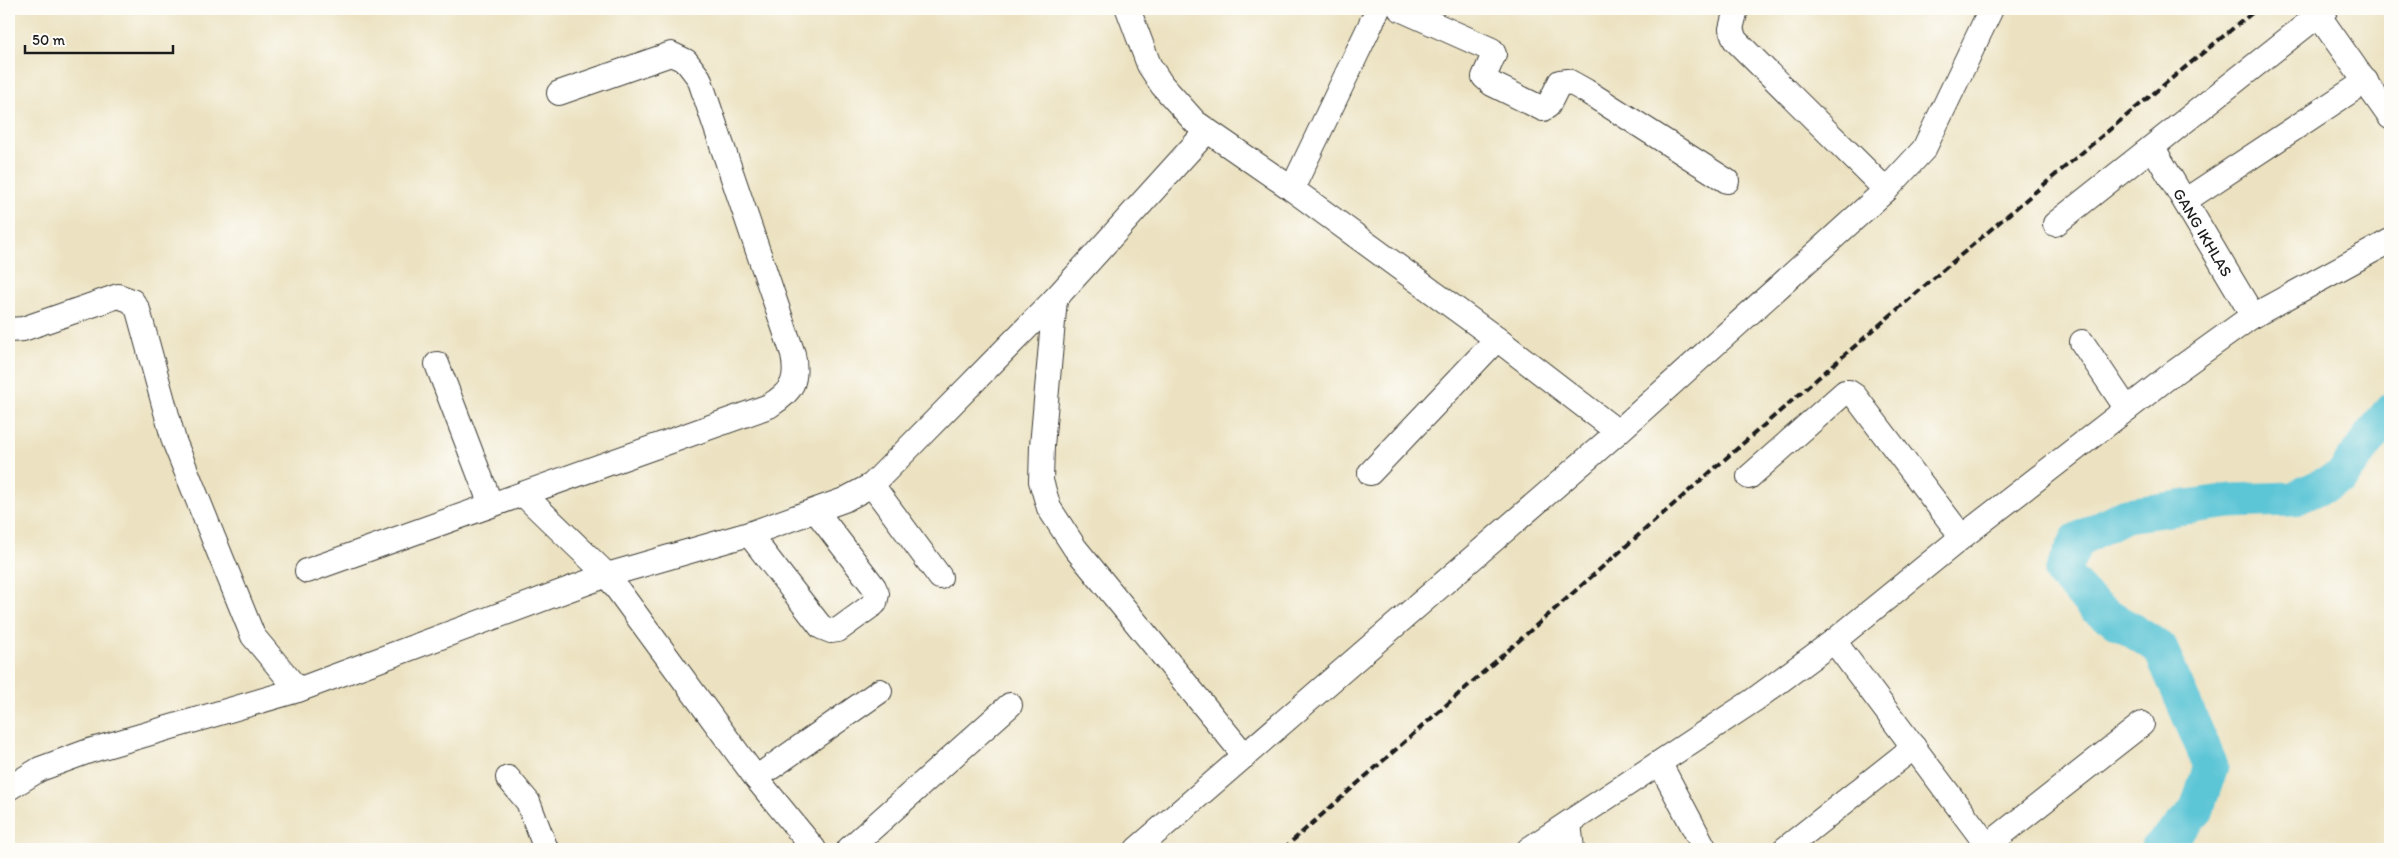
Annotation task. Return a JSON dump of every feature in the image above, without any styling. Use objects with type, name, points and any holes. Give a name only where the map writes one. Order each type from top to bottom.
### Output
[{"type":"street","points":[[1128,9],[1149,65],[1162,85],[1206,132],[1292,189],[1497,339],[1618,432]]},
{"type":"street","points":[[1292,189],[1378,9]]},
{"type":"street","points":[[1400,9],[1492,50],[1494,54],[1484,77],[1492,84],[1543,109],[1548,106],[1560,82],[1568,81],[1727,181]]},
{"type":"street","points":[[1736,9],[1731,29],[1735,40],[1886,190]]},
{"type":"street","points":[[1138,849],[1618,432],[1886,190],[1924,149],[1991,9]]},
{"type":"street","points":[[2055,224],[2153,148],[2320,11],[2390,117]]},
{"type":"street","points":[[307,571],[769,406],[783,398],[792,386],[796,372],[793,354],[699,78],[686,61],[671,54],[559,93]]},
{"type":"street","points":[[2186,200],[2366,81]]},
{"type":"street","points":[[9,788],[40,769],[90,751],[298,690],[607,576],[749,534],[816,511],[844,500],[872,485],[1054,300],[1206,132]]},
{"type":"street","name":"GANG IKHLAS","points":[[2153,148],[2186,200],[2253,316]]},
{"type":"street","points":[[1528,849],[1660,764],[1754,700],[1834,641],[1962,537],[2127,409],[2253,316],[2390,241]]},
{"type":"street","points":[[9,330],[24,329],[118,296],[132,301],[138,310],[174,441],[253,636],[298,690]]},
{"type":"street","points":[[1054,300],[1042,446],[1042,481],[1049,508],[1075,548],[1245,756]]},
{"type":"street","points":[[1370,473],[1497,339]]},
{"type":"street","points":[[2082,342],[2127,409]]},
{"type":"street","points":[[437,364],[491,505]]},
{"type":"street","points":[[1749,477],[1844,392],[1851,392],[1962,537]]},
{"type":"street","points":[[872,485],[940,576]]},
{"type":"street","points":[[524,494],[607,576],[756,778],[814,849]]},
{"type":"street","points":[[749,534],[821,627],[831,631],[838,630],[874,602],[878,594],[816,511]]},
{"type":"street","points":[[1834,641],[1914,747],[1985,847],[2142,724]]},
{"type":"street","points":[[756,778],[880,691]]},
{"type":"street","points":[[849,849],[1010,705]]},
{"type":"street","points":[[1785,849],[1914,747]]},
{"type":"street","points":[[1660,764],[1705,849]]},
{"type":"street","points":[[508,778],[528,802],[546,849]]},
{"type":"street","points":[[1569,823],[1572,849]]},
{"type":"waterway","points":[[2158,849],[2196,811],[2211,766],[2160,648],[2095,607],[2062,573],[2077,540],[2126,515],[2231,501],[2293,499],[2341,477],[2390,411]]},
{"type":"railway","points":[[1283,849],[1887,318],[2132,111],[2257,9]]}]
